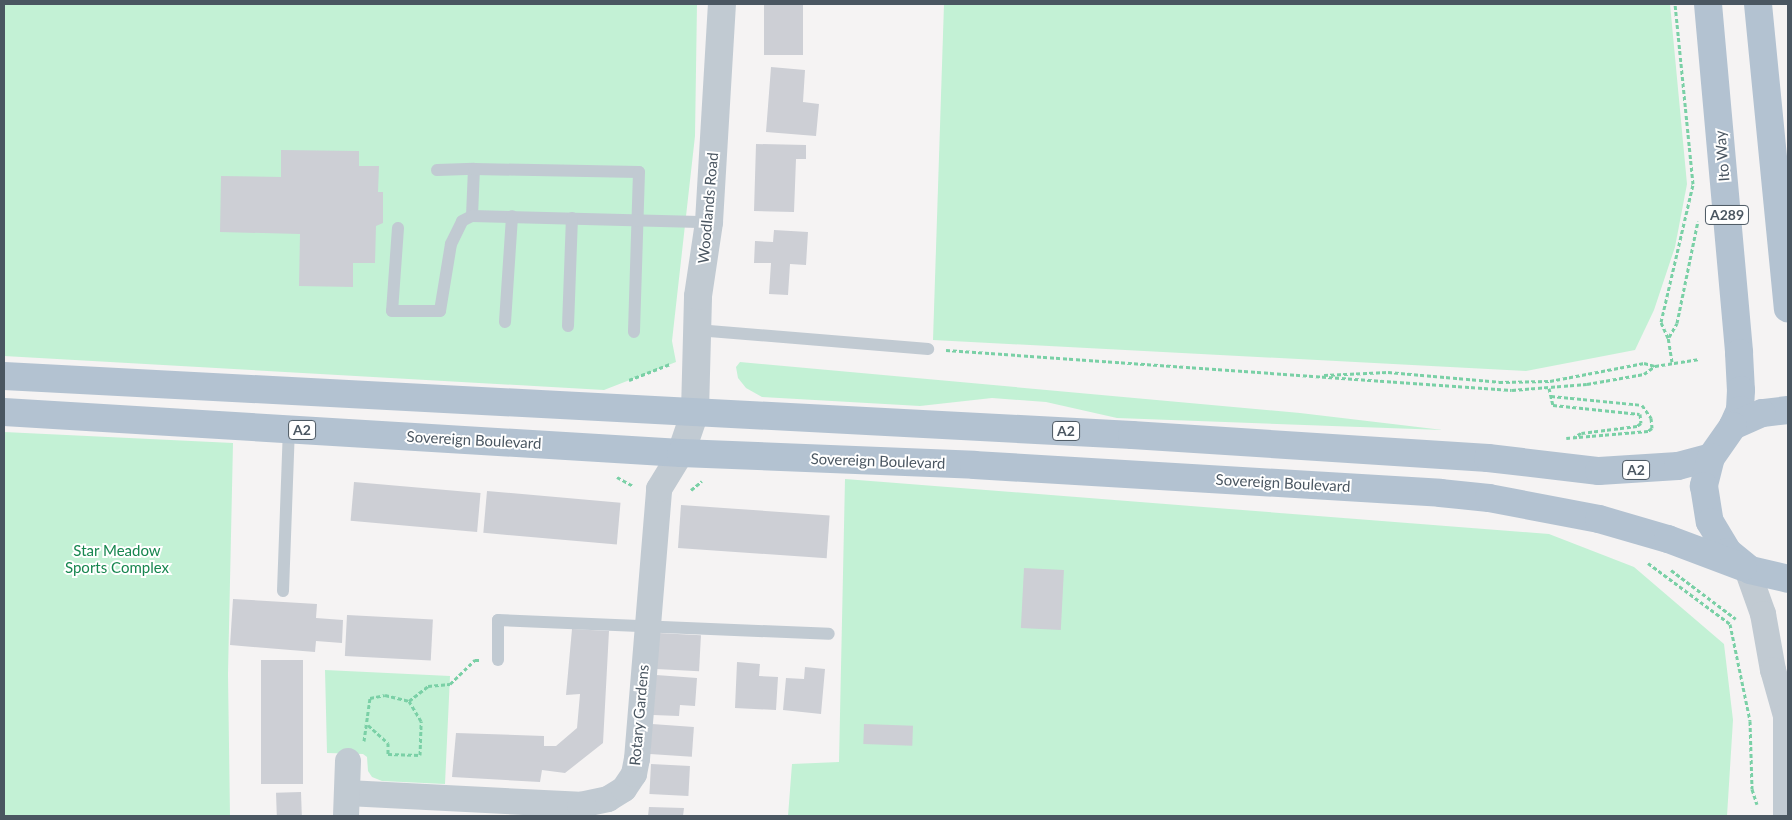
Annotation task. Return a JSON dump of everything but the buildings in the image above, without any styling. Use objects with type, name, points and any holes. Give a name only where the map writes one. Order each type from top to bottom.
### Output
[{"type":"main road","name":"Ito Way","points":[[1708,4],[1739,353],[1740,410],[1733,426]]},
{"type":"main road","points":[[1758,4],[1788,309]]},
{"type":"main road","name":"A2","points":[[4,376],[920,422],[1436,454],[1599,471],[1678,466],[1711,457]]},
{"type":"main road","points":[[1745,568],[1721,542],[1708,516],[1704,486],[1711,457],[1733,426],[1762,413],[1788,410]]},
{"type":"main road","name":"Sovereign Boulevard","points":[[4,412],[681,453],[974,465],[1490,498],[1626,526],[1745,568],[1788,579]]},
{"type":"street","name":"Woodlands Road","points":[[681,453],[695,412],[698,296],[709,222],[722,4]]},
{"type":"street","name":"Rotary Gardens","points":[[348,761],[346,805],[580,805],[616,795],[629,783],[636,765],[659,489],[681,453]]},
{"type":"street","points":[[1745,568],[1763,614],[1773,670],[1787,713],[1786,816]]},
{"type":"lane","points":[[437,170],[474,168],[639,172],[634,332]]},
{"type":"lane","points":[[472,216],[474,168]]},
{"type":"lane","points":[[398,228],[392,311],[440,311],[450,244],[462,221],[472,216],[709,222]]},
{"type":"lane","points":[[505,322],[512,216]]},
{"type":"lane","points":[[568,326],[572,218]]},
{"type":"lane","points":[[697,330],[928,349]]},
{"type":"lane","points":[[283,591],[289,429]]},
{"type":"lane","points":[[498,660],[498,620],[829,634]]},
{"type":"path","points":[[1672,362],[1668,338],[1661,322],[1693,184],[1675,4]]},
{"type":"path","points":[[1668,338],[1677,323],[1700,215]]},
{"type":"path","points":[[928,349],[1482,388],[1549,388],[1644,374],[1655,366],[1698,359]]},
{"type":"path","points":[[1309,376],[1388,372],[1457,379],[1535,381],[1644,363],[1655,366]]},
{"type":"path","points":[[1549,388],[1551,396],[1553,404],[1640,414],[1641,423],[1638,426],[1581,433],[1574,437],[1648,431],[1652,428],[1651,418],[1642,406],[1551,396]]},
{"type":"path","points":[[1643,560],[1730,624],[1750,721],[1752,789],[1757,804],[1760,794]]},
{"type":"path","points":[[1667,567],[1736,618],[1739,628]]},
{"type":"path","points":[[409,701],[428,686],[450,684],[475,660],[498,660]]},
{"type":"path","points":[[348,761],[361,760],[367,725],[367,706],[370,698],[385,695],[409,701],[421,721],[420,755],[388,754],[388,744],[367,725]]},
{"type":"green space","points":[[4,4],[697,4],[695,136],[672,341],[676,362],[604,390],[4,356]]},
{"type":"green space","points":[[944,4],[1670,4],[1687,184],[1675,247],[1654,310],[1635,350],[1526,371],[933,340]]},
{"type":"green space","points":[[740,362],[1300,413],[1443,430],[1117,418],[1046,402],[992,398],[920,406],[762,397],[746,388],[738,378],[736,367]]},
{"type":"green space","name":"Star Meadow Sports Complex","points":[[4,432],[233,443],[228,674],[230,816],[4,816]]},
{"type":"green space","points":[[845,479],[1549,534],[1634,567],[1724,644],[1733,720],[1727,816],[788,816],[792,764],[839,762]]},
{"type":"green space","points":[[325,670],[450,676],[445,784],[382,781],[372,777],[368,771],[367,757],[363,754],[327,753]]}]
